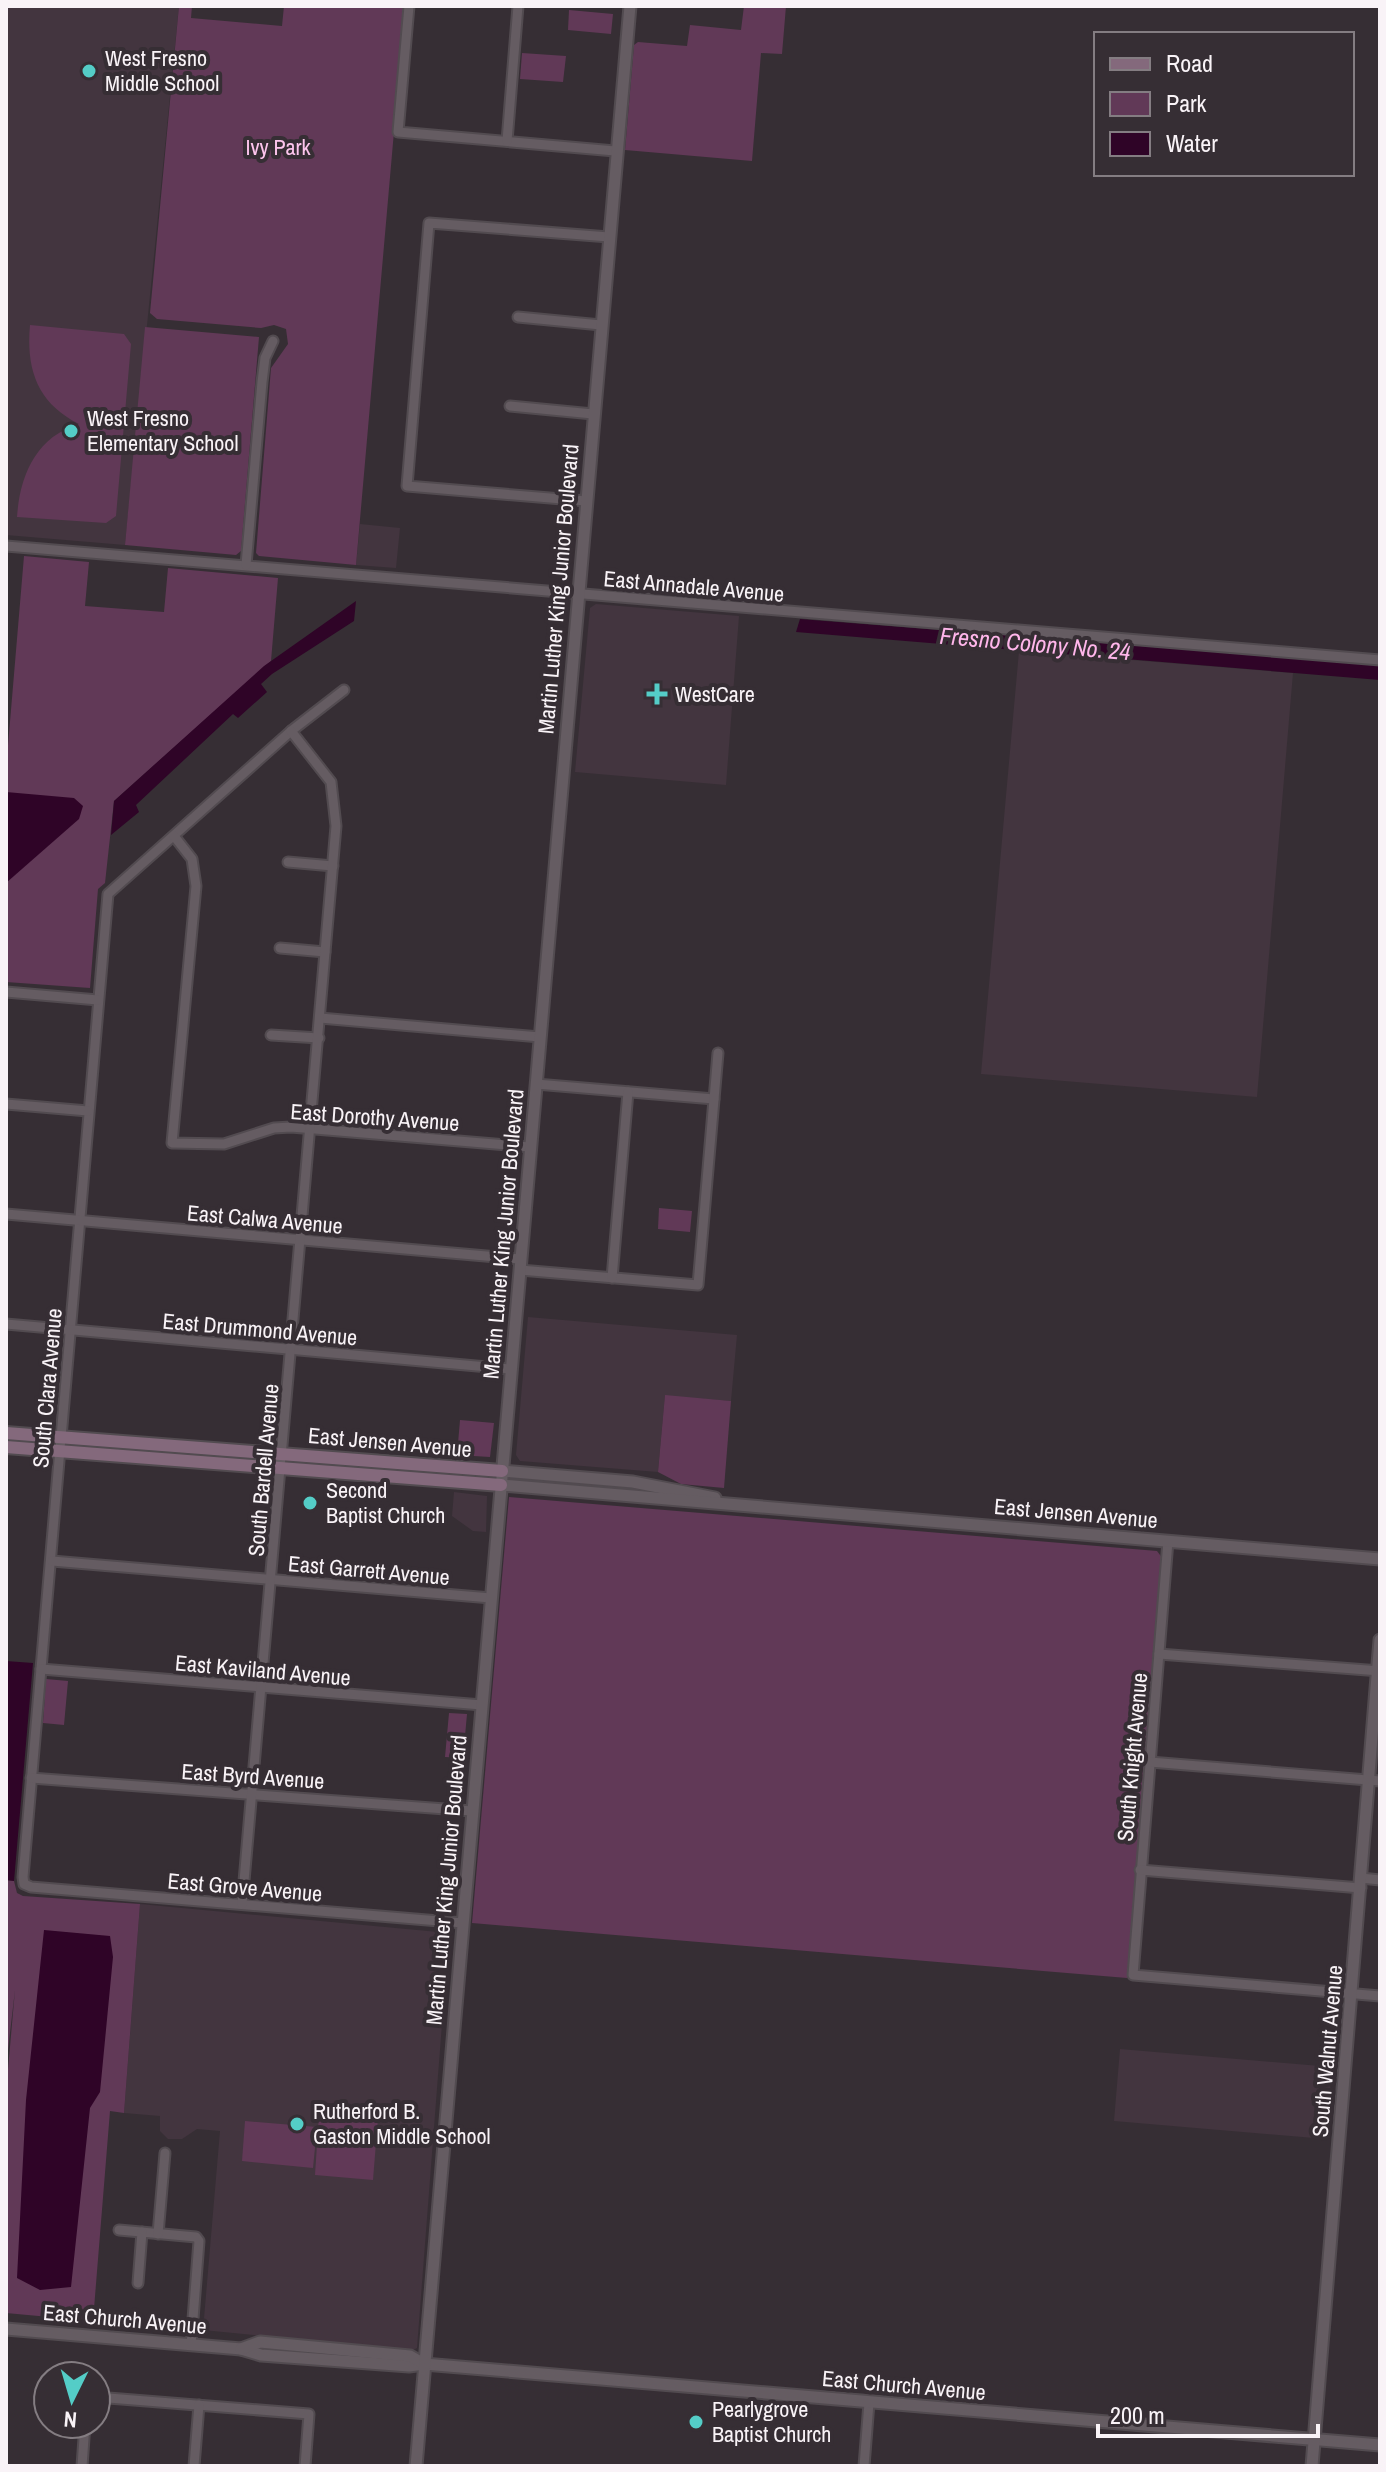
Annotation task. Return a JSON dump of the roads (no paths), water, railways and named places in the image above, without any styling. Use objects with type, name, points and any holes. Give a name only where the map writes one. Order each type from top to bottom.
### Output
[{"type":"main road","name":"East Jensen Avenue","points":[[6,1433],[502,1471]]},
{"type":"main road","name":"East Jensen Avenue","points":[[6,1447],[501,1485]]},
{"type":"street","points":[[409,6],[398,132],[615,151]]},
{"type":"street","points":[[507,141],[518,6]]},
{"type":"street","name":"Martin Luther King Junior Boulevard","points":[[416,2466],[630,6]]},
{"type":"street","points":[[586,501],[407,486],[429,223],[609,237]]},
{"type":"street","points":[[518,317],[601,325]]},
{"type":"street","points":[[246,565],[262,382],[265,358],[273,341]]},
{"type":"street","points":[[510,406],[593,414]]},
{"type":"street","name":"East Annadale Avenue","points":[[6,546],[1380,660]]},
{"type":"street","points":[[174,836],[291,731],[344,690]]},
{"type":"street","name":"South Bardell Avenue","points":[[242,1904],[337,810],[331,782],[291,731]]},
{"type":"street","name":"South Clara Avenue","points":[[24,1884],[108,894],[174,836]]},
{"type":"street","name":"East Dorothy Avenue","points":[[174,836],[192,859],[196,886],[172,1143],[224,1144],[274,1128],[530,1147]]},
{"type":"street","points":[[288,862],[333,866]]},
{"type":"street","points":[[280,948],[325,952]]},
{"type":"street","points":[[6,992],[98,1000]]},
{"type":"street","points":[[320,1018],[540,1037]]},
{"type":"street","points":[[271,1035],[319,1038]]},
{"type":"street","points":[[536,1084],[714,1099],[718,1053]]},
{"type":"street","points":[[612,1278],[628,1092]]},
{"type":"street","name":"East Calwa Avenue","points":[[6,1214],[301,1241],[520,1264],[612,1278],[698,1285],[714,1099]]},
{"type":"street","points":[[6,1104],[88,1111]]},
{"type":"street","name":"East Drummond Avenue","points":[[6,1324],[511,1369]]},
{"type":"street","name":"East Jensen Avenue","points":[[502,1471],[633,1482],[769,1508]]},
{"type":"street","name":"East Jensen Avenue","points":[[501,1485],[1380,1559]]},
{"type":"street","name":"South Knight Avenue","points":[[1168,1541],[1133,1975],[1352,1994]]},
{"type":"street","name":"East Garrett Avenue","points":[[52,1561],[491,1598]]},
{"type":"street","name":"South Walnut Avenue","points":[[1312,2466],[1361,1883],[1375,1780],[1380,1640]]},
{"type":"street","points":[[1159,1654],[1379,1670]]},
{"type":"street","name":"East Kaviland Avenue","points":[[41,1669],[482,1705]]},
{"type":"street","points":[[1150,1762],[1375,1780]]},
{"type":"street","name":"East Byrd Avenue","points":[[31,1778],[472,1811]]},
{"type":"street","points":[[1140,1870],[1361,1883],[1380,1880]]},
{"type":"street","name":"East Grove Avenue","points":[[24,1884],[463,1923]]},
{"type":"street","points":[[1352,1994],[1380,1996]]},
{"type":"street","points":[[158,2234],[165,2153]]},
{"type":"street","points":[[119,2230],[196,2237],[199,2241],[191,2345]]},
{"type":"street","points":[[138,2283],[142,2232]]},
{"type":"street","name":"East Church Avenue","points":[[6,2329],[241,2349],[261,2355],[409,2366],[424,2364],[1380,2445]]},
{"type":"street","points":[[112,2398],[309,2414],[305,2466]]},
{"type":"street","points":[[864,2466],[869,2403]]},
{"type":"street","points":[[194,2466],[199,2405]]},
{"type":"street","points":[[82,2466],[84,2440]]},
{"type":"water","points":[[356,601],[354,621],[272,674],[261,684],[267,692],[238,718],[233,714],[136,805],[139,812],[111,835],[114,801],[264,666]]},
{"type":"water","name":"Fresno Colony No. 24","points":[[800,619],[1380,665],[1380,680],[796,632]]},
{"type":"water","points":[[6,792],[74,798],[83,806],[79,819],[6,883]]},
{"type":"water","points":[[6,1661],[33,1663],[14,1881],[6,1880]]},
{"type":"water","points":[[44,1930],[110,1936],[113,1957],[100,2092],[90,2108],[71,2287],[40,2290],[17,2278],[26,2100]]},
{"type":"place","name":"West Fresno Middle School","points":[[89,71]]},
{"type":"place","name":"West Fresno Elementary School","points":[[71,431]]},
{"type":"place","name":"WestCare","points":[[657,694]]},
{"type":"place","name":"Second Baptist Church","points":[[310,1503]]},
{"type":"place","name":"Rutherford B. Gaston Middle School","points":[[297,2124]]},
{"type":"place","name":"Pearlygrove Baptist Church","points":[[696,2422]]},
{"type":"park label","name":"Ivy Park","points":[[278,147]]}]
